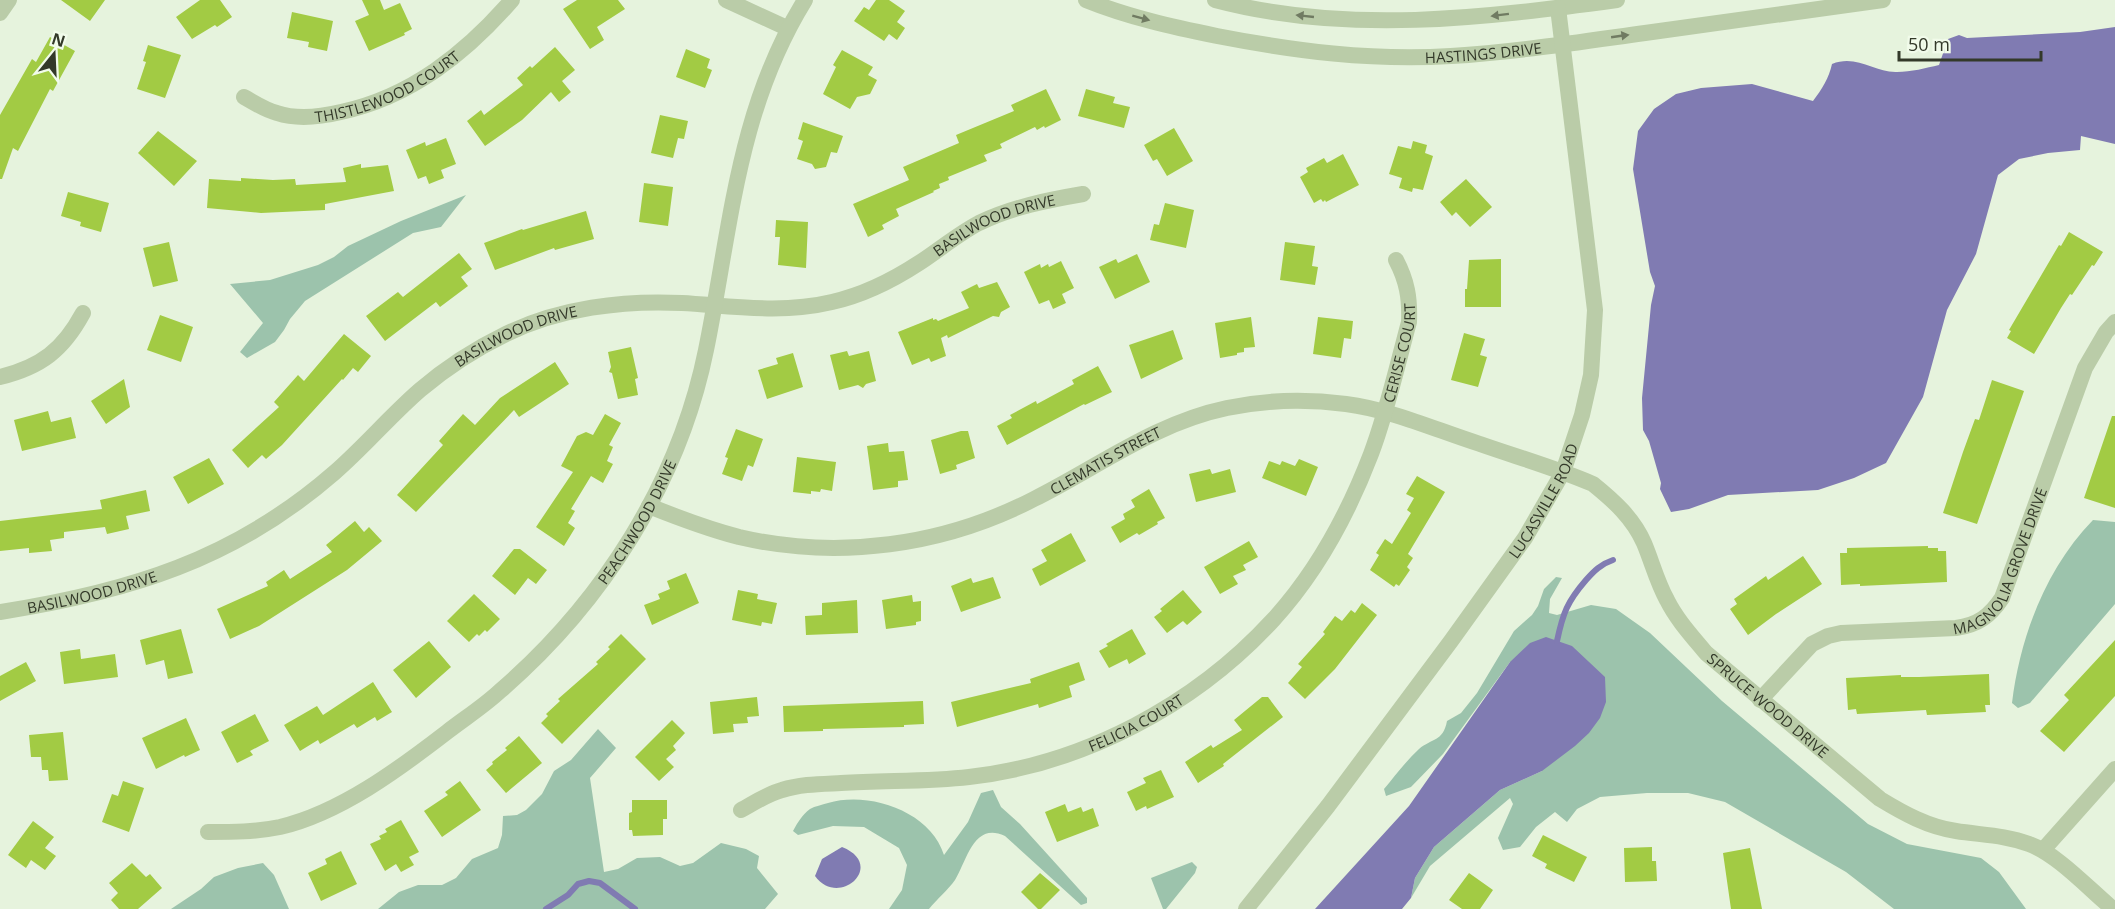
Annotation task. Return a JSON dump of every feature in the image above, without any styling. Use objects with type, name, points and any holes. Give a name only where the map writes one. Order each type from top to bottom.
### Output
[{"type":"street","points":[[0,13],[9,0]]},
{"type":"street","name":"THISTLEWOOD COURT","points":[[244,97],[278,114],[320,117],[355,109],[389,97],[421,81],[458,55],[492,23],[512,0]]},
{"type":"street","points":[[726,0],[787,28]]},
{"type":"street","name":"PEACHWOOD DRIVE","points":[[208,832],[248,832],[281,826],[306,819],[337,806],[431,744],[500,691],[553,640],[593,594],[625,549],[649,506],[675,451],[693,402],[706,351],[730,211],[743,151],[757,104],[787,28],[805,0]]},
{"type":"street","name":"HASTINGS DRIVE","points":[[1086,0],[1139,18],[1193,32],[1327,54],[1398,57],[1451,56],[1562,45],[1883,0]]},
{"type":"street","points":[[1215,0],[1282,13],[1341,20],[1413,21],[1492,16],[1617,0]]},
{"type":"street","name":"LUCASVILLE ROAD","points":[[1246,909],[1328,806],[1451,641],[1525,538],[1563,472],[1582,415],[1591,375],[1595,310],[1558,8]]},
{"type":"street","name":"BASILWOOD DRIVE","points":[[0,612],[92,596],[145,580],[197,561],[243,537],[287,510],[321,484],[419,391],[449,367],[509,332],[570,312],[610,305],[651,303],[792,309],[853,296],[895,277],[980,223],[1045,201],[1083,194]]},
{"type":"street","name":"CERISE COURT","points":[[1384,412],[1409,322],[1410,299],[1405,277],[1396,260]]},
{"type":"street","points":[[0,376],[20,372],[44,360],[72,333],[83,313]]},
{"type":"street","name":"MAGNOLIA GROVE DRIVE","points":[[1760,700],[1812,644],[1828,636],[1841,633],[1969,626],[1983,620],[1993,611],[2002,598],[2085,368],[2106,332],[2115,322]]},
{"type":"street","name":"CLEMATIS STREET","points":[[649,506],[693,524],[739,537],[786,546],[863,549],[914,541],[963,529],[1000,516],[1035,499],[1137,440],[1190,418],[1226,408],[1264,403],[1310,401],[1348,404],[1384,412],[1563,472]]},
{"type":"street","name":"FELICIA COURT","points":[[741,810],[781,790],[807,784],[952,779],[996,774],[1048,761],[1090,747],[1172,703],[1214,674],[1253,640],[1306,578],[1333,536],[1353,496],[1371,454],[1384,412]]},
{"type":"street","name":"SPRUCE WOOD DRIVE","points":[[1563,472],[1593,484],[1617,503],[1632,522],[1644,543],[1654,573],[1668,602],[1685,629],[1706,653],[1880,799],[1905,814],[1932,825],[1955,831],[2006,837],[2043,850]]},
{"type":"street","points":[[2113,909],[2043,850],[2115,769]]},
{"type":"green space","points":[[466,195],[441,227],[413,233],[305,301],[275,342],[247,358],[240,352],[263,323],[230,284],[270,280],[318,265],[334,257],[348,246],[401,221]]},
{"type":"green space","points":[[2093,520],[2115,522],[2115,604],[2030,703],[2018,708],[2012,703],[2016,678],[2021,653],[2038,605],[2062,560]]},
{"type":"green space","points":[[1556,577],[1562,578],[1550,599],[1549,613],[1557,615],[1591,605],[1616,609],[1650,633],[1722,701],[1868,824],[1907,844],[1981,858],[1999,872],[2026,909],[1894,909],[1846,872],[1725,802],[1688,793],[1647,793],[1600,797],[1577,809],[1567,822],[1555,812],[1536,827],[1520,847],[1503,850],[1498,838],[1513,804],[1510,798],[1430,866],[1411,898],[1415,878],[1434,847],[1500,790],[1542,771],[1510,662],[1443,754],[1411,787],[1386,796],[1384,789],[1419,749],[1443,733],[1447,721],[1461,713],[1477,693],[1514,631],[1532,615],[1544,589]]},
{"type":"green space","points":[[598,729],[616,748],[590,778],[604,872],[618,869],[637,858],[660,857],[680,866],[693,863],[721,843],[746,849],[759,856],[757,868],[778,894],[765,909],[378,909],[399,892],[418,885],[442,885],[456,878],[472,859],[498,848],[502,835],[503,816],[517,815],[526,810],[542,794],[554,771],[571,760]]},
{"type":"green space","points":[[993,790],[1001,807],[1020,824],[1087,898],[1087,903],[1081,905],[1005,836],[994,833],[979,838],[973,845],[955,880],[929,909],[889,909],[902,890],[907,865],[899,848],[864,827],[833,826],[798,835],[793,831],[805,814],[816,806],[844,800],[861,800],[896,808],[912,816],[937,840],[944,855],[968,822],[981,793]]},
{"type":"green space","points":[[1192,862],[1197,867],[1195,873],[1166,909],[1163,909],[1151,878]]},
{"type":"green space","points":[[263,863],[274,875],[289,909],[171,909],[201,889],[214,877],[238,868]]},
{"type":"shaded area","points":[[2115,27],[2115,144],[2081,136],[2080,150],[2019,159],[1998,175],[1976,254],[1947,310],[1923,397],[1886,463],[1854,478],[1818,490],[1728,495],[1689,509],[1671,512],[1660,489],[1661,483],[1649,441],[1643,430],[1642,398],[1655,286],[1650,272],[1633,169],[1638,131],[1654,109],[1676,94],[1701,88],[1752,84],[1813,101],[1825,83],[1832,64],[1850,61],[1889,72],[1918,70],[1939,65],[1948,39],[1959,35],[1967,38],[2080,32]]},
{"type":"shaded area","points":[[1546,637],[1572,646],[1605,677],[1606,702],[1600,718],[1589,733],[1542,771],[1500,790],[1434,847],[1415,878],[1411,898],[1402,909],[1315,909],[1409,806],[1510,662],[1530,643]]},
{"type":"shaded area","points":[[842,847],[855,855],[860,864],[860,873],[846,886],[836,888],[825,885],[815,876],[822,859]]},
{"type":"building","points":[[61,0],[105,0],[90,21]]},
{"type":"building","points":[[200,0],[220,0],[232,17],[192,39],[176,17]]},
{"type":"building","points":[[362,0],[380,0],[384,10],[400,3],[412,29],[404,33],[405,35],[369,51],[355,21],[369,15]]},
{"type":"building","points":[[577,0],[618,0],[625,9],[597,27],[604,40],[590,49],[563,9]]},
{"type":"building","points":[[876,0],[889,0],[905,11],[897,22],[905,28],[897,40],[889,34],[884,41],[854,21],[864,7],[869,10]]},
{"type":"building","points":[[292,12],[333,21],[327,51],[308,47],[309,42],[287,38]]},
{"type":"building","points":[[50,37],[75,51],[53,91],[50,89],[18,151],[13,148],[2,179],[0,179],[0,115],[32,59],[36,62]]},
{"type":"building","points":[[148,45],[181,55],[165,98],[137,89],[146,62],[143,61]]},
{"type":"building","points":[[555,47],[575,70],[562,81],[571,92],[559,102],[551,92],[522,120],[485,146],[467,121],[481,110],[484,115],[523,85],[517,78]]},
{"type":"building","points":[[686,49],[710,59],[707,68],[712,70],[705,88],[676,77]]},
{"type":"building","points":[[842,50],[873,67],[868,75],[877,80],[870,94],[857,97],[850,109],[823,94],[836,67],[833,65]]},
{"type":"building","points":[[1046,89],[1061,120],[1045,128],[1044,126],[1037,130],[1035,127],[1000,144],[1002,148],[984,155],[987,161],[948,177],[949,180],[939,184],[940,188],[934,192],[896,209],[899,216],[882,225],[884,229],[868,237],[853,204],[909,180],[903,167],[959,143],[956,135],[1014,111],[1011,105]]},
{"type":"building","points":[[1086,89],[1115,97],[1113,103],[1130,107],[1124,128],[1078,116]]},
{"type":"building","points":[[660,115],[688,121],[684,139],[678,138],[673,158],[651,153]]},
{"type":"building","points":[[803,122],[843,136],[837,153],[831,152],[826,167],[815,169],[812,164],[797,159],[803,141],[798,139]]},
{"type":"building","points":[[1174,128],[1193,161],[1167,176],[1157,159],[1153,161],[1144,145]]},
{"type":"building","points":[[158,131],[197,161],[174,186],[138,153]]},
{"type":"building","points":[[446,138],[456,164],[441,170],[444,178],[429,184],[426,176],[418,179],[406,150],[425,142],[426,146]]},
{"type":"building","points":[[1413,141],[1427,145],[1425,153],[1433,156],[1423,190],[1413,188],[1412,192],[1399,188],[1402,178],[1389,174],[1398,146],[1411,149]]},
{"type":"building","points":[[1343,154],[1359,185],[1326,202],[1321,199],[1314,203],[1300,177],[1308,172],[1306,168],[1324,158],[1327,163]]},
{"type":"building","points":[[361,164],[361,168],[388,165],[394,191],[325,204],[325,210],[261,213],[207,208],[209,179],[241,181],[241,178],[295,179],[296,185],[346,182],[343,168]]},
{"type":"building","points":[[1466,179],[1492,207],[1470,227],[1456,212],[1452,216],[1440,202]]},
{"type":"building","points":[[644,183],[673,187],[668,226],[639,222]]},
{"type":"building","points":[[68,192],[109,203],[101,232],[80,226],[81,222],[61,216]]},
{"type":"building","points":[[1165,203],[1194,210],[1186,248],[1150,240],[1154,224],[1159,225]]},
{"type":"building","points":[[586,211],[594,239],[555,250],[554,248],[495,270],[484,243],[522,229]]},
{"type":"building","points":[[776,220],[808,222],[806,268],[778,265],[780,237],[775,237]]},
{"type":"building","points":[[2069,232],[2103,252],[2072,295],[2070,294],[2034,354],[2007,338],[2011,331],[2009,330]]},
{"type":"building","points":[[169,242],[178,281],[153,287],[143,248]]},
{"type":"building","points":[[1285,242],[1315,246],[1312,266],[1318,267],[1315,285],[1280,280]]},
{"type":"building","points":[[459,253],[472,269],[461,277],[468,286],[440,307],[436,302],[385,341],[366,316],[398,292],[403,297]]},
{"type":"building","points":[[1137,254],[1150,282],[1115,299],[1099,267],[1116,259],[1118,263]]},
{"type":"building","points":[[1501,259],[1501,307],[1465,307],[1469,260]]},
{"type":"building","points":[[1061,261],[1074,288],[1062,294],[1066,303],[1053,309],[1049,300],[1039,304],[1024,272],[1040,264],[1041,268],[1048,264],[1049,267]]},
{"type":"building","points":[[997,282],[1010,307],[1001,312],[999,317],[993,316],[948,338],[947,335],[941,338],[946,356],[931,362],[929,358],[912,365],[898,332],[933,318],[938,321],[969,308],[961,292],[977,284],[979,288]]},
{"type":"building","points":[[160,315],[193,327],[181,362],[147,350]]},
{"type":"building","points":[[1251,317],[1255,347],[1244,348],[1244,352],[1237,353],[1237,355],[1220,358],[1215,323]]},
{"type":"building","points":[[1318,317],[1353,321],[1351,339],[1344,338],[1341,358],[1313,354]]},
{"type":"building","points":[[1173,330],[1183,359],[1141,379],[1129,345]]},
{"type":"building","points":[[1464,333],[1485,339],[1480,355],[1487,357],[1478,387],[1451,380]]},
{"type":"building","points":[[344,334],[371,356],[358,372],[353,368],[342,379],[282,445],[266,459],[262,455],[248,468],[232,450],[279,407],[274,402],[298,375],[304,381]]},
{"type":"building","points":[[631,347],[638,378],[635,379],[638,395],[618,399],[612,373],[609,372],[611,367],[608,352]]},
{"type":"building","points":[[847,351],[849,356],[869,351],[876,381],[866,384],[863,388],[858,385],[839,390],[830,355]]},
{"type":"building","points":[[793,353],[803,387],[767,399],[758,370],[778,364],[776,358]]},
{"type":"building","points":[[555,362],[569,384],[519,417],[514,410],[416,512],[397,495],[443,445],[439,441],[463,414],[475,425],[500,398]]},
{"type":"building","points":[[1098,366],[1112,392],[1084,404],[1007,445],[997,426],[1012,418],[1010,415],[1036,401],[1037,404],[1074,384],[1072,380]]},
{"type":"building","points":[[124,379],[130,407],[106,424],[91,401]]},
{"type":"building","points":[[1992,380],[2024,391],[1977,524],[1943,513],[1975,419],[1979,420]]},
{"type":"building","points":[[48,411],[51,422],[71,417],[76,438],[22,451],[14,420]]},
{"type":"building","points":[[605,414],[621,423],[609,445],[613,447],[607,461],[613,464],[603,483],[591,476],[571,509],[575,511],[568,523],[575,528],[564,546],[536,527],[573,472],[561,466],[577,436],[586,432],[593,435]]},
{"type":"building","points":[[2112,416],[2115,416],[2115,508],[2084,498]]},
{"type":"building","points":[[736,429],[763,439],[753,467],[748,465],[742,481],[722,474],[728,458],[725,457]]},
{"type":"building","points":[[968,431],[975,458],[956,465],[957,469],[940,474],[931,440]]},
{"type":"building","points":[[888,443],[889,452],[904,451],[908,480],[898,481],[898,487],[873,490],[867,446]]},
{"type":"building","points":[[797,457],[836,462],[832,491],[821,489],[820,492],[811,491],[811,494],[793,492]]},
{"type":"building","points":[[209,458],[224,484],[188,504],[173,477]]},
{"type":"building","points":[[1299,459],[1318,467],[1306,496],[1262,478],[1269,461],[1280,465],[1282,461],[1295,466]]},
{"type":"building","points":[[1210,469],[1212,474],[1230,469],[1236,492],[1196,502],[1189,474]]},
{"type":"building","points":[[1417,476],[1445,492],[1408,554],[1413,558],[1407,567],[1410,570],[1399,586],[1396,584],[1394,587],[1370,570],[1379,555],[1376,553],[1385,539],[1392,544],[1411,513],[1407,510],[1414,498],[1406,494]]},
{"type":"building","points":[[1149,489],[1165,518],[1139,535],[1137,533],[1120,543],[1111,527],[1125,519],[1123,514],[1135,507],[1131,500]]},
{"type":"building","points":[[146,490],[150,511],[126,516],[129,529],[107,534],[105,527],[64,532],[64,538],[50,540],[52,551],[29,553],[29,548],[0,551],[0,521],[102,509],[100,500]]},
{"type":"building","points":[[355,521],[364,532],[369,527],[382,541],[347,570],[259,626],[230,639],[217,609],[268,586],[266,582],[284,570],[290,579],[332,552],[326,545]]},
{"type":"building","points":[[1071,533],[1086,561],[1040,586],[1032,569],[1047,561],[1041,550]]},
{"type":"building","points":[[1249,541],[1258,557],[1243,565],[1246,570],[1233,576],[1238,584],[1220,594],[1204,567]]},
{"type":"building","points":[[1928,546],[1928,548],[1938,548],[1938,551],[1946,551],[1947,582],[1841,585],[1840,553],[1847,553],[1847,548]]},
{"type":"building","points":[[514,549],[520,549],[547,570],[536,584],[528,578],[515,595],[492,576]]},
{"type":"building","points":[[1803,556],[1822,584],[1748,635],[1730,609],[1737,604],[1734,599],[1766,576],[1768,580]]},
{"type":"building","points":[[686,573],[699,603],[652,625],[644,605],[660,599],[658,594],[670,589],[667,581]]},
{"type":"building","points":[[993,577],[1001,598],[961,612],[951,586],[971,578],[973,583]]},
{"type":"building","points":[[738,590],[758,594],[757,599],[777,603],[772,624],[762,622],[761,626],[732,620]]},
{"type":"building","points":[[1183,590],[1202,612],[1187,625],[1183,621],[1167,633],[1154,617]]},
{"type":"building","points":[[474,594],[500,619],[487,632],[485,630],[479,636],[477,634],[469,642],[447,621]]},
{"type":"building","points":[[912,595],[913,602],[921,601],[921,621],[916,622],[916,625],[886,629],[882,600]]},
{"type":"building","points":[[857,600],[858,633],[806,635],[805,616],[822,615],[822,603]]},
{"type":"building","points":[[1362,603],[1377,615],[1335,669],[1305,699],[1288,683],[1302,667],[1298,664],[1325,634],[1323,632],[1335,616],[1342,621],[1351,610],[1355,613]]},
{"type":"building","points":[[181,629],[193,673],[168,679],[164,660],[146,665],[140,640]]},
{"type":"building","points":[[1132,629],[1146,654],[1129,664],[1127,659],[1109,668],[1099,651],[1108,646],[1106,644]]},
{"type":"building","points":[[621,634],[646,659],[562,744],[541,723],[548,716],[546,714],[560,701],[558,699],[598,664],[596,662]]},
{"type":"building","points":[[2115,640],[2115,696],[2064,752],[2040,731],[2069,700],[2064,695]]},
{"type":"building","points":[[429,641],[451,667],[416,698],[393,670]]},
{"type":"building","points":[[80,649],[81,659],[115,654],[118,677],[64,684],[60,652]]},
{"type":"building","points":[[26,662],[36,681],[0,701],[0,676]]},
{"type":"building","points":[[1079,662],[1085,680],[1069,686],[1072,697],[1039,708],[1038,704],[957,727],[951,702],[1031,683],[1030,679]]},
{"type":"building","points":[[1989,674],[1990,705],[1985,705],[1986,712],[1927,715],[1926,710],[1857,714],[1856,709],[1848,710],[1846,678]]},
{"type":"building","points":[[373,682],[392,712],[377,721],[375,717],[357,728],[354,724],[320,744],[318,740],[300,751],[284,725],[317,706],[323,715]]},
{"type":"building","points":[[757,697],[759,716],[747,717],[748,723],[733,724],[734,732],[713,734],[710,702]]},
{"type":"building","points":[[1262,697],[1268,697],[1283,717],[1223,764],[1224,766],[1198,783],[1185,762],[1211,745],[1213,748],[1242,730],[1234,720]]},
{"type":"building","points":[[923,701],[924,724],[904,725],[904,727],[784,732],[783,706]]},
{"type":"building","points":[[255,714],[269,741],[250,751],[253,755],[237,763],[221,732]]},
{"type":"building","points":[[186,718],[200,750],[156,769],[142,738]]},
{"type":"building","points":[[672,720],[685,733],[673,746],[676,750],[666,759],[674,767],[659,781],[635,757]]},
{"type":"building","points":[[63,732],[68,780],[49,781],[48,770],[42,770],[41,757],[31,757],[29,735]]},
{"type":"building","points":[[519,736],[542,763],[506,793],[486,770]]},
{"type":"building","points":[[1161,770],[1174,797],[1147,809],[1146,806],[1136,811],[1127,792],[1146,783],[1143,778]]},
{"type":"building","points":[[123,781],[144,788],[129,832],[102,822],[112,794],[118,796]]},
{"type":"building","points":[[460,781],[481,810],[442,837],[424,811],[448,795],[445,792]]},
{"type":"building","points":[[632,800],[667,800],[667,819],[663,819],[663,835],[633,836],[632,830],[629,830]]},
{"type":"building","points":[[1065,804],[1068,812],[1081,807],[1083,812],[1093,808],[1099,826],[1057,842],[1045,812]]},
{"type":"building","points":[[401,820],[419,852],[409,857],[414,865],[401,872],[396,864],[385,871],[370,844],[381,839],[379,836],[387,832],[385,829]]},
{"type":"building","points":[[33,821],[54,837],[45,848],[56,856],[45,870],[31,860],[26,868],[8,855]]},
{"type":"building","points":[[1543,835],[1587,857],[1574,882],[1545,868],[1547,864],[1532,856]]},
{"type":"building","points":[[1652,847],[1652,861],[1656,861],[1657,881],[1625,882],[1624,848]]},
{"type":"building","points":[[1750,848],[1762,909],[1731,909],[1723,853]]},
{"type":"building","points":[[341,851],[357,884],[321,901],[308,873],[327,864],[325,859]]},
{"type":"building","points":[[132,863],[146,877],[150,874],[162,888],[138,909],[119,909],[111,900],[118,893],[109,883]]},
{"type":"building","points":[[1040,873],[1060,890],[1041,909],[1038,909],[1021,892]]},
{"type":"building","points":[[1469,873],[1493,890],[1480,909],[1462,909],[1449,900]]},
{"type":"waterway","points":[[1557,641],[1564,615],[1574,595],[1595,571],[1613,560]]},
{"type":"waterway","points":[[546,909],[568,895],[578,884],[589,881],[600,883],[635,909]]}]
